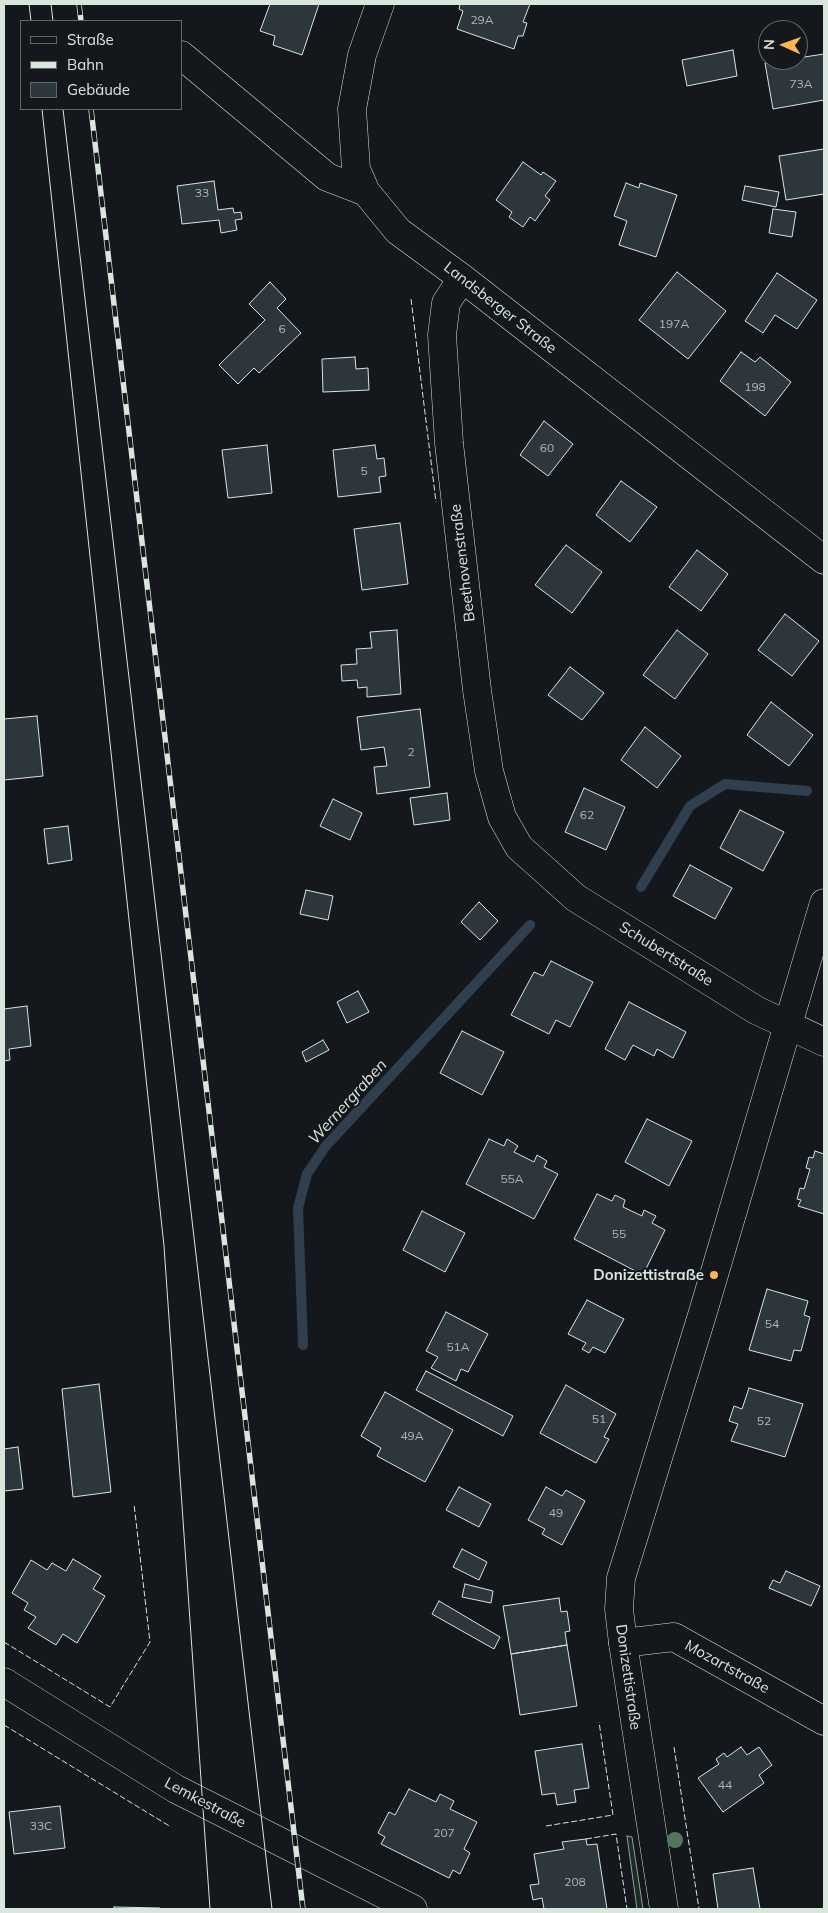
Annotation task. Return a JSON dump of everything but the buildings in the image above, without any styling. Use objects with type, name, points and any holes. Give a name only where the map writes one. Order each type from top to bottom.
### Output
[{"type":"street","points":[[366,192],[356,169],[352,109],[362,55],[380,4]]},
{"type":"street","name":"Landsberger Straße","points":[[182,56],[327,177],[366,192],[398,231],[462,278],[824,560]]},
{"type":"street","name":"Beethovenstraße","points":[[462,278],[446,303],[442,335],[449,443],[477,690],[489,771],[502,817],[519,847]]},
{"type":"street","name":"Schubertstraße","points":[[519,847],[576,898],[756,1010],[824,1042]]},
{"type":"street","name":"Donizettistraße","points":[[664,1909],[623,1643],[619,1609],[621,1578],[712,1284],[824,904]]},
{"type":"street","name":"Mozartstraße","points":[[623,1643],[674,1637],[824,1721]]},
{"type":"street","name":"Lemkestraße","points":[[4,1682],[176,1789],[413,1909]]},
{"type":"green space","points":[[627,1836],[632,1837],[643,1909],[637,1909]]},
{"type":"waterway","name":"Wernergraben","points":[[641,887],[690,806],[725,784],[807,791]]},
{"type":"waterway","name":"Wernergraben","points":[[303,1345],[298,1208],[307,1174],[325,1147],[530,925]]},
{"type":"tram line","points":[[29,4],[31,20]]},
{"type":"tram line","points":[[51,4],[53,20]]},
{"type":"tram line","points":[[42,110],[164,1246],[210,1909]]},
{"type":"tram line","points":[[63,110],[272,1909]]},
{"type":"railway","points":[[79,4],[81,20]]},
{"type":"railway","points":[[91,110],[303,1909]]},
{"type":"fence","points":[[411,299],[436,502]]},
{"type":"fence","points":[[4,1642],[110,1707],[150,1642],[134,1504]]},
{"type":"fence","points":[[546,1826],[613,1815],[599,1722]]},
{"type":"fence","points":[[4,1725],[171,1827]]},
{"type":"fence","points":[[674,1747],[699,1909]]},
{"type":"fence","points":[[586,1839],[616,1834],[627,1909]]},
{"type":"place","name":"Donizettistraße","points":[[714,1275]]}]
